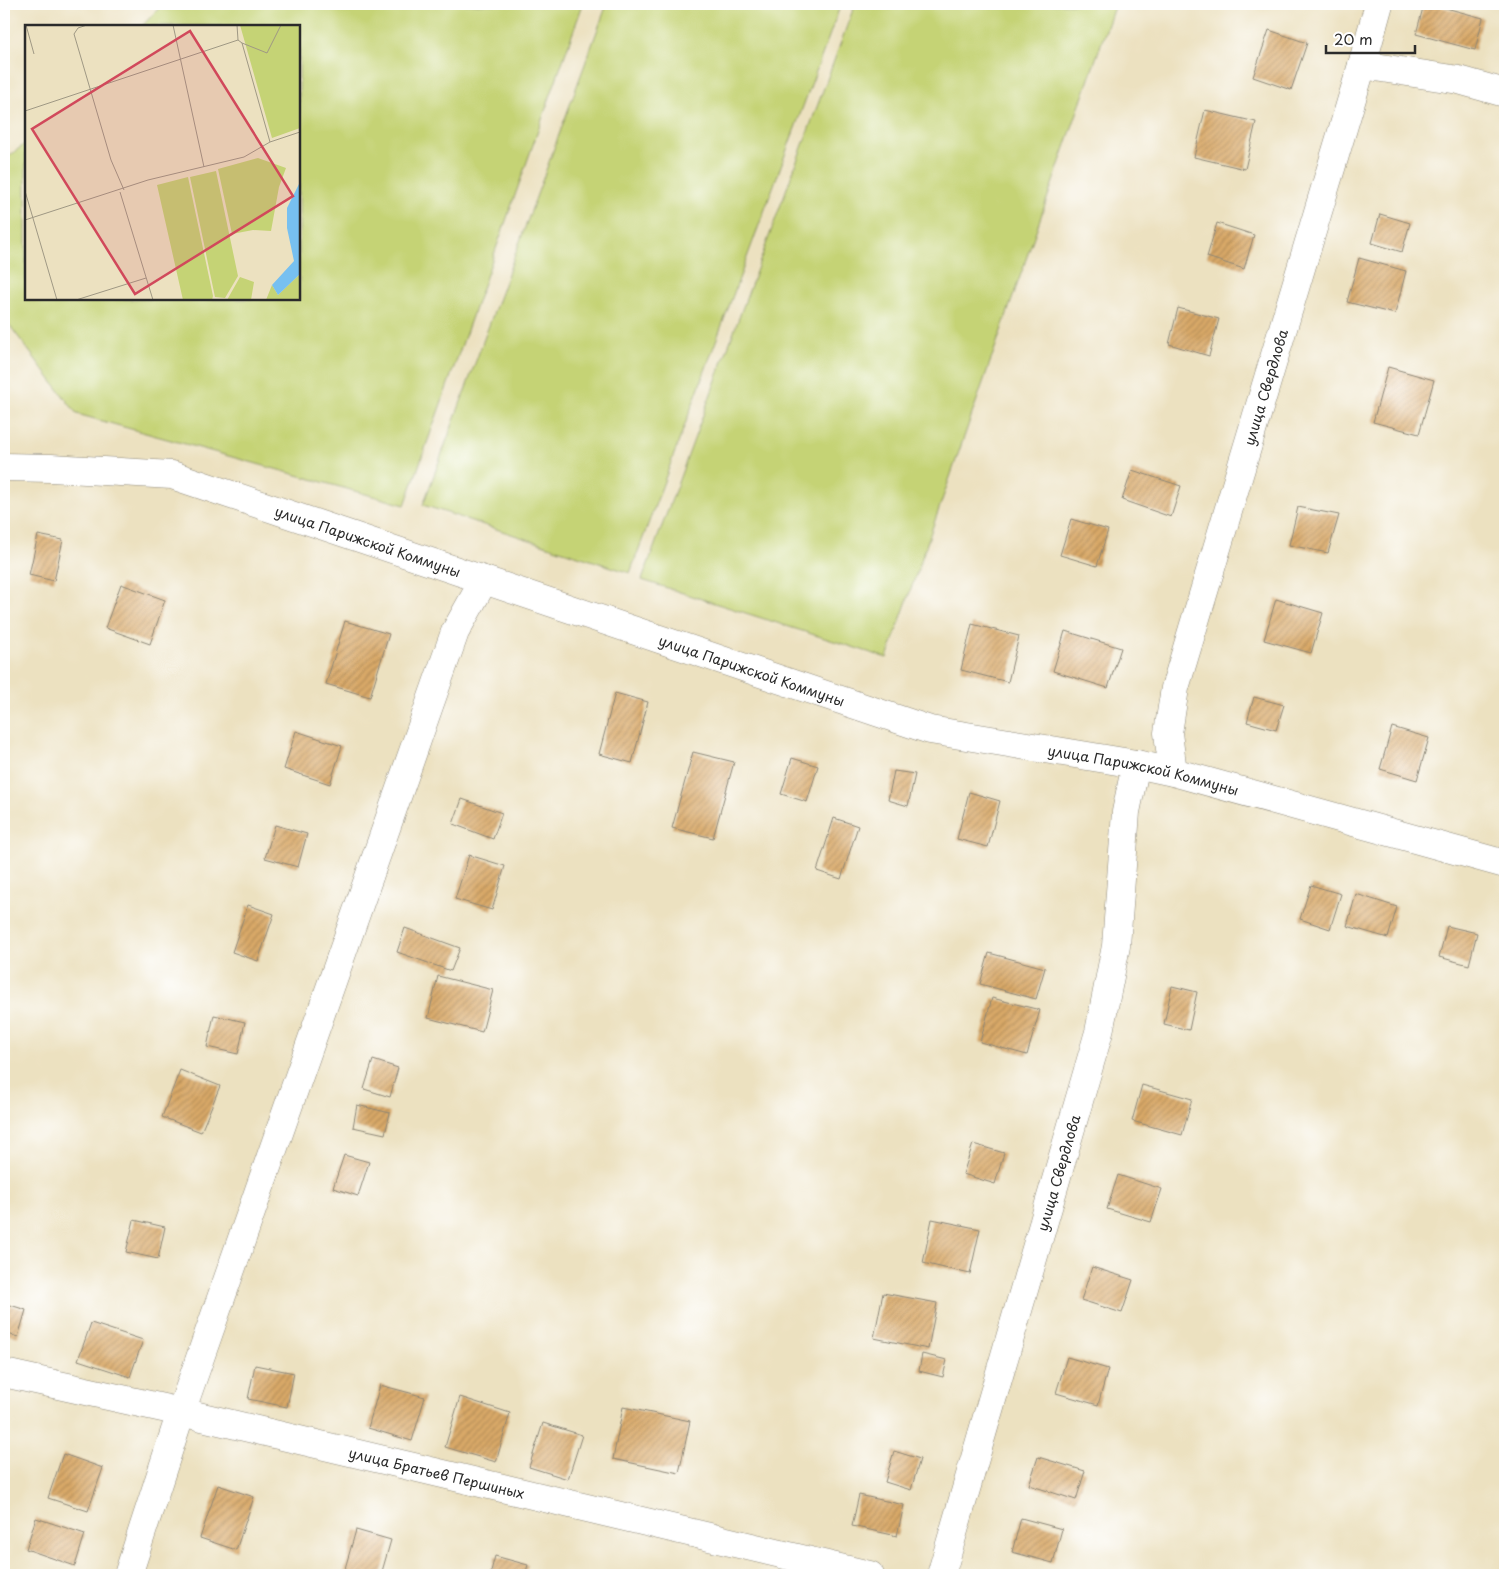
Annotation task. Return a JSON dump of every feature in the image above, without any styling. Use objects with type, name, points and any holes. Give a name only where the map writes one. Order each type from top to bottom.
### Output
[{"type":"street","name":"улица Свердлова","points":[[1173,772],[1168,733],[1175,688],[1379,4]]},
{"type":"street","points":[[1362,65],[1459,80],[1505,93]]},
{"type":"street","name":"улица Парижской Коммуны","points":[[4,467],[51,468],[172,476],[930,730],[1136,764],[1173,772],[1505,864]]},
{"type":"street","points":[[128,1575],[181,1412],[455,632],[484,580]]},
{"type":"street","name":"улица Свердлова","points":[[941,1575],[1099,1032],[1116,946],[1126,812],[1136,764]]},
{"type":"street","name":"улица Братьев Першиных","points":[[4,1374],[181,1412],[870,1575]]},
{"type":"green space","points":[[163,4],[583,4],[405,505],[77,414],[4,318],[4,160],[25,144],[25,300],[300,300],[300,25],[143,25]]},
{"type":"green space","points":[[607,4],[841,4],[630,573],[423,505]]},
{"type":"green space","points":[[855,4],[1115,4],[887,658],[642,580]]},
{"type":"building","points":[[1424,4],[1431,4],[1483,18],[1475,50],[1416,34]]},
{"type":"building","points":[[1269,30],[1307,43],[1291,90],[1253,77]]},
{"type":"building","points":[[1205,110],[1256,122],[1245,169],[1194,157]]},
{"type":"building","points":[[1380,214],[1410,223],[1402,252],[1372,243]]},
{"type":"building","points":[[1217,223],[1254,235],[1244,269],[1207,257]]},
{"type":"building","points":[[1359,258],[1406,271],[1395,314],[1347,302]]},
{"type":"building","points":[[1178,308],[1219,319],[1209,356],[1169,344]]},
{"type":"building","points":[[1388,367],[1434,380],[1419,434],[1373,422]]},
{"type":"building","points":[[1132,470],[1181,486],[1171,517],[1122,500]]},
{"type":"building","points":[[1298,507],[1339,515],[1328,553],[1289,545]]},
{"type":"building","points":[[1071,519],[1108,530],[1097,566],[1060,555]]},
{"type":"building","points":[[38,535],[63,540],[54,581],[29,575]]},
{"type":"building","points":[[121,584],[165,600],[150,644],[105,628]]},
{"type":"building","points":[[1276,599],[1323,613],[1311,653],[1264,640]]},
{"type":"building","points":[[345,621],[389,634],[370,697],[326,684]]},
{"type":"building","points":[[972,624],[1019,636],[1008,682],[961,670]]},
{"type":"building","points":[[1065,631],[1121,648],[1108,688],[1053,671]]},
{"type":"building","points":[[615,693],[648,702],[632,763],[599,754]]},
{"type":"building","points":[[1254,697],[1284,705],[1276,730],[1247,722]]},
{"type":"building","points":[[1392,727],[1429,738],[1417,780],[1380,769]]},
{"type":"building","points":[[296,731],[342,746],[330,784],[284,769]]},
{"type":"building","points":[[693,752],[734,762],[713,838],[672,828]]},
{"type":"building","points":[[792,758],[818,766],[807,802],[781,794]]},
{"type":"building","points":[[894,771],[915,774],[908,806],[888,800]]},
{"type":"building","points":[[969,792],[1000,801],[988,847],[957,839]]},
{"type":"building","points":[[462,799],[502,813],[493,839],[453,824]]},
{"type":"building","points":[[834,818],[858,826],[841,879],[817,871]]},
{"type":"building","points":[[275,825],[307,834],[298,867],[265,858]]},
{"type":"building","points":[[469,855],[505,866],[492,910],[455,899]]},
{"type":"building","points":[[1311,885],[1341,894],[1330,929],[1300,919]]},
{"type":"building","points":[[1356,894],[1397,907],[1388,938],[1347,926]]},
{"type":"building","points":[[248,905],[274,914],[258,961],[232,952]]},
{"type":"building","points":[[1447,926],[1477,933],[1469,965],[1439,957]]},
{"type":"building","points":[[405,928],[460,948],[451,971],[397,952]]},
{"type":"building","points":[[989,953],[1045,968],[1036,999],[980,984]]},
{"type":"building","points":[[438,976],[493,990],[482,1032],[428,1018]]},
{"type":"building","points":[[1172,986],[1197,992],[1189,1030],[1164,1024]]},
{"type":"building","points":[[992,998],[1040,1010],[1027,1055],[980,1042]]},
{"type":"building","points":[[214,1015],[245,1022],[238,1054],[207,1047]]},
{"type":"building","points":[[373,1060],[398,1068],[390,1097],[364,1089]]},
{"type":"building","points":[[180,1070],[220,1086],[201,1132],[162,1117]]},
{"type":"building","points":[[1142,1085],[1192,1099],[1182,1135],[1132,1121]]},
{"type":"building","points":[[357,1105],[390,1113],[385,1134],[353,1127]]},
{"type":"building","points":[[973,1144],[1004,1153],[995,1184],[963,1174]]},
{"type":"building","points":[[344,1155],[369,1162],[358,1196],[333,1188]]},
{"type":"building","points":[[1118,1175],[1162,1189],[1151,1222],[1107,1209]]},
{"type":"building","points":[[932,1219],[980,1229],[970,1274],[923,1263]]},
{"type":"building","points":[[134,1220],[165,1227],[158,1259],[126,1252]]},
{"type":"building","points":[[1092,1267],[1133,1280],[1122,1313],[1081,1300]]},
{"type":"building","points":[[883,1293],[937,1303],[928,1349],[874,1338]]},
{"type":"building","points":[[4,1303],[26,1310],[18,1337],[4,1333]]},
{"type":"building","points":[[91,1323],[143,1340],[130,1377],[78,1360]]},
{"type":"building","points":[[922,1354],[947,1360],[943,1377],[919,1371]]},
{"type":"building","points":[[1067,1357],[1108,1369],[1098,1405],[1056,1393]]},
{"type":"building","points":[[255,1365],[294,1373],[287,1407],[248,1399]]},
{"type":"building","points":[[380,1385],[425,1397],[412,1441],[368,1428]]},
{"type":"building","points":[[460,1397],[510,1413],[496,1462],[445,1447]]},
{"type":"building","points":[[623,1407],[690,1421],[679,1473],[613,1459]]},
{"type":"building","points":[[543,1423],[582,1435],[568,1479],[529,1467]]},
{"type":"building","points":[[894,1451],[920,1459],[911,1490],[885,1482]]},
{"type":"building","points":[[63,1454],[103,1468],[88,1511],[48,1498]]},
{"type":"building","points":[[1038,1457],[1085,1471],[1076,1500],[1029,1485]]},
{"type":"building","points":[[218,1485],[254,1497],[236,1550],[200,1538]]},
{"type":"building","points":[[859,1495],[904,1505],[897,1536],[852,1526]]},
{"type":"building","points":[[36,1518],[85,1534],[75,1566],[26,1549]]},
{"type":"building","points":[[1021,1518],[1062,1529],[1053,1563],[1012,1552]]},
{"type":"building","points":[[356,1530],[391,1540],[381,1575],[356,1575],[344,1572]]},
{"type":"building","points":[[495,1556],[528,1565],[525,1575],[490,1575]]}]
